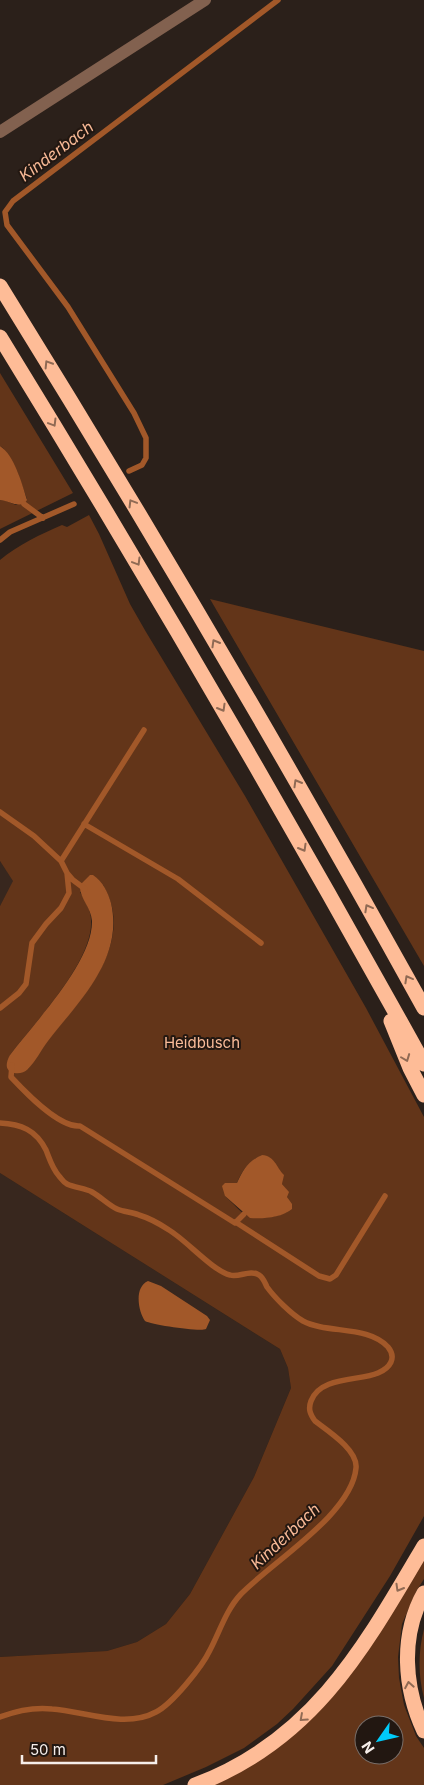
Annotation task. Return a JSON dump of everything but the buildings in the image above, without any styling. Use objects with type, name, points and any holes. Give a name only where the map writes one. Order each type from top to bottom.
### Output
[{"type":"highway","points":[[0,286],[180,582],[322,825],[424,1008]]},
{"type":"highway","points":[[0,337],[153,590],[287,819],[424,1064]]},
{"type":"highway","points":[[369,964],[410,1068],[424,1095]]},
{"type":"highway","points":[[195,1785],[238,1766],[261,1752],[311,1711],[345,1671],[366,1642],[424,1546]]},
{"type":"highway","points":[[424,1593],[414,1617],[407,1654],[411,1696],[424,1731]]},
{"type":"street","points":[[0,132],[205,0]]},
{"type":"shaded area","points":[[0,446],[5,450],[17,470],[27,500],[24,504],[14,504],[0,500]]},
{"type":"shaded area","points":[[0,861],[14,881],[0,906]]},
{"type":"shaded area","points":[[90,875],[97,878],[102,884],[107,891],[111,903],[113,923],[111,943],[105,961],[85,995],[48,1041],[31,1066],[21,1073],[11,1072],[7,1068],[10,1055],[47,1009],[73,973],[83,955],[90,937],[92,921],[90,911],[81,894],[80,885]]},
{"type":"shaded area","points":[[262,1155],[270,1157],[284,1175],[282,1184],[289,1192],[287,1197],[292,1204],[292,1209],[277,1216],[250,1218],[225,1196],[222,1186],[225,1183],[237,1183],[246,1166]]},
{"type":"shaded area","points":[[0,1173],[280,1349],[288,1368],[291,1388],[254,1477],[190,1594],[166,1624],[137,1642],[107,1651],[0,1657]]},
{"type":"shaded area","points":[[148,1281],[161,1286],[207,1316],[210,1320],[206,1329],[176,1328],[145,1321],[139,1306],[139,1294],[141,1288]]},
{"type":"green space","points":[[0,373],[73,493],[0,529],[0,500],[16,505],[27,499],[17,471],[0,446]]},
{"type":"green space","name":"Heidbusch","points":[[89,515],[130,604],[245,796],[366,1008],[424,1117],[424,1516],[390,1576],[332,1666],[293,1709],[277,1724],[244,1748],[163,1785],[0,1785],[0,1657],[107,1651],[137,1642],[166,1624],[190,1594],[254,1477],[291,1388],[288,1368],[280,1349],[0,1173],[0,906],[13,881],[0,861],[0,560],[14,549],[38,536],[62,525],[67,527]],"holes":[[[103,885],[112,906],[114,927],[110,948],[89,988],[45,1043],[28,1069],[10,1055],[61,991],[83,954],[89,936],[91,916],[80,892]],[[262,1155],[279,1170],[282,1184],[286,1189],[289,1211],[279,1215],[262,1217],[246,1215],[225,1196],[225,1184],[237,1183],[246,1166]]]},
{"type":"green space","points":[[210,599],[424,651],[424,966]]},
{"type":"green space","points":[[424,1560],[424,1579],[402,1624],[398,1657],[399,1678],[404,1705],[416,1736],[424,1748],[424,1785],[206,1785],[279,1744]]},
{"type":"green space","points":[[424,1629],[424,1698],[419,1664]]},
{"type":"waterway","name":"Kinderbach","points":[[129,471],[142,465],[146,458],[146,438],[134,413],[68,307],[7,225],[5,212],[13,201],[278,0]]},
{"type":"waterway","points":[[24,504],[43,518]]},
{"type":"waterway","name":"Kinderbach","points":[[0,540],[10,532],[74,504]]},
{"type":"waterway","points":[[61,861],[144,730]]},
{"type":"waterway","name":"Kinderbach","points":[[0,812],[34,836],[61,861],[67,873],[69,893],[61,908],[32,943],[26,984],[19,993],[0,1008]]},
{"type":"waterway","points":[[84,824],[178,879],[261,943]]},
{"type":"waterway","points":[[67,873],[85,889]]},
{"type":"waterway","points":[[12,1065],[11,1077],[33,1100],[62,1121],[80,1126],[235,1223],[244,1214]]},
{"type":"waterway","name":"Kinderbach","points":[[0,1123],[27,1129],[38,1137],[46,1150],[51,1164],[66,1183],[92,1192],[117,1209],[143,1216],[158,1223],[223,1272],[233,1276],[256,1273],[263,1279],[279,1301],[303,1321],[313,1325],[370,1335],[388,1347],[392,1355],[389,1365],[378,1373],[331,1383],[316,1393],[311,1401],[310,1411],[312,1416],[315,1421],[347,1448],[355,1461],[356,1468],[351,1485],[341,1503],[326,1520],[241,1594],[227,1614],[214,1643],[194,1675],[163,1708],[144,1717],[131,1719],[104,1718],[64,1710],[45,1709],[25,1710],[0,1717]]},
{"type":"waterway","points":[[237,1223],[319,1276],[330,1279],[336,1275],[385,1196]]}]
